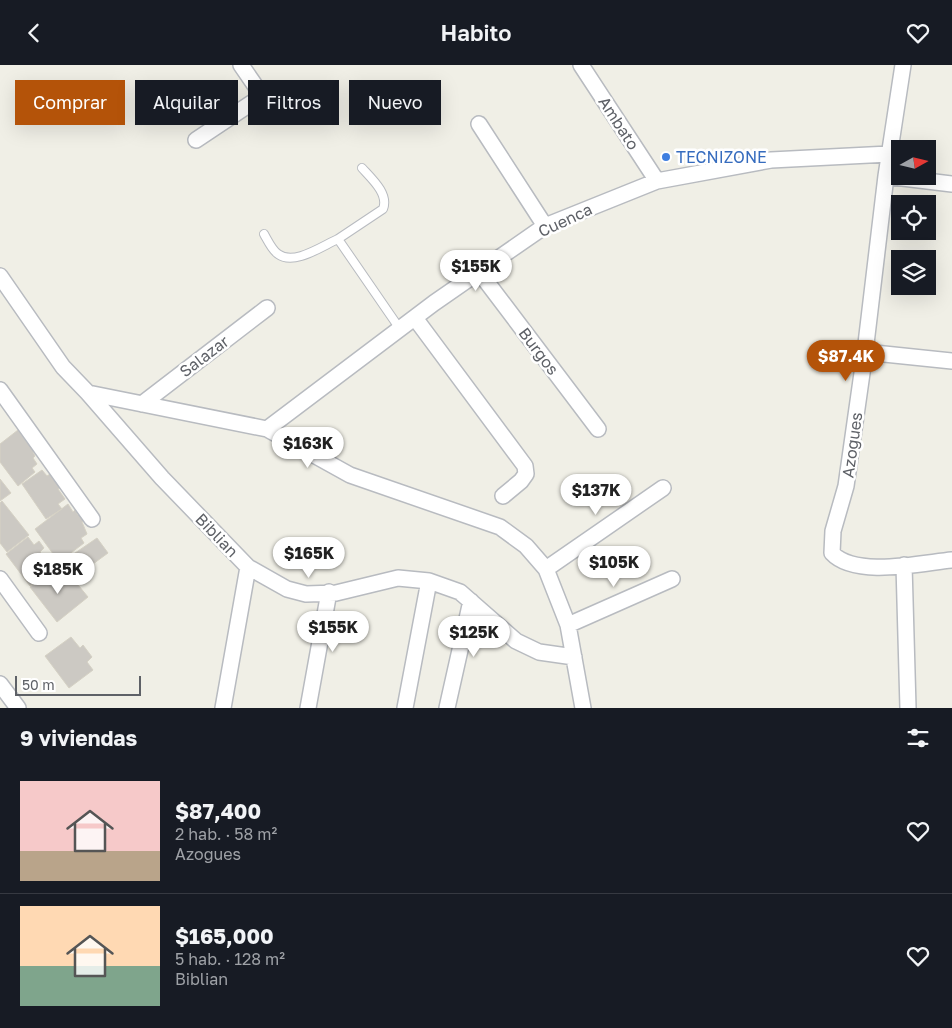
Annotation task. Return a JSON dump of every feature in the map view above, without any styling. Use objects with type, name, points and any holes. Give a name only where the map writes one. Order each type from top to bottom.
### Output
[{"type":"street","points":[[241,65],[251,80]]},
{"type":"street","name":"Ambato","points":[[581,65],[657,181]]},
{"type":"street","name":"Azogues","points":[[903,65],[886,176],[865,352],[846,486],[833,531],[832,553],[846,563],[871,567],[952,560]]},
{"type":"street","points":[[196,140],[248,105]]},
{"type":"street","points":[[478,124],[545,226]]},
{"type":"street","name":"Cuenca","points":[[267,429],[415,318],[545,226],[657,181],[771,160],[890,154]]},
{"type":"street","points":[[886,176],[952,184]]},
{"type":"street","name":"Burgos","points":[[480,273],[598,429]]},
{"type":"street","name":"Biblian","points":[[0,276],[63,367],[162,478],[248,567],[287,589],[306,594],[336,593],[398,578],[429,581],[460,593],[516,641],[539,653],[574,657]]},
{"type":"street","name":"Salazar","points":[[142,404],[267,308]]},
{"type":"street","points":[[415,318],[525,466],[526,474],[521,481],[502,496]]},
{"type":"street","points":[[865,352],[952,361]]},
{"type":"street","points":[[0,390],[92,519]]},
{"type":"street","points":[[88,393],[267,429],[350,475],[500,527],[526,546],[546,569],[568,625],[583,708]]},
{"type":"street","points":[[546,569],[663,488]]},
{"type":"street","points":[[904,565],[908,708]]},
{"type":"street","points":[[222,708],[248,567]]},
{"type":"street","points":[[0,579],[39,633]]},
{"type":"street","points":[[568,625],[672,579]]},
{"type":"street","points":[[406,708],[429,581]]},
{"type":"street","points":[[308,708],[329,592]]},
{"type":"street","points":[[447,708],[471,601]]},
{"type":"street","points":[[0,684],[18,708]]},
{"type":"lane","points":[[264,234],[276,253],[284,258],[296,258],[338,239],[383,209],[386,203],[384,196],[362,168]]},
{"type":"lane","points":[[338,239],[400,329]]},
{"type":"building","points":[[18,430],[28,444],[34,440],[39,447],[33,452],[35,456],[33,458],[37,464],[32,468],[35,472],[18,486],[0,462],[0,444]]},
{"type":"building","points":[[42,470],[47,476],[50,474],[54,480],[58,477],[64,485],[58,489],[65,499],[58,504],[62,509],[46,519],[22,484]]},
{"type":"building","points":[[0,479],[11,493],[0,501]]},
{"type":"building","points":[[2,501],[29,535],[7,552],[0,543],[0,503]]},
{"type":"building","points":[[68,504],[73,512],[75,510],[78,515],[82,512],[87,518],[82,522],[87,534],[81,538],[84,543],[59,562],[35,529]]},
{"type":"building","points":[[28,537],[34,545],[39,541],[44,548],[40,552],[52,568],[30,586],[6,554]]},
{"type":"building","points":[[97,538],[108,553],[71,580],[59,564]]},
{"type":"building","points":[[53,569],[69,584],[74,580],[88,597],[57,622],[30,587]]},
{"type":"building","points":[[71,637],[80,648],[83,645],[92,657],[87,662],[93,670],[69,688],[45,656]]},
{"type":"place","name":"TECNIZONE","points":[[666,157]]}]
